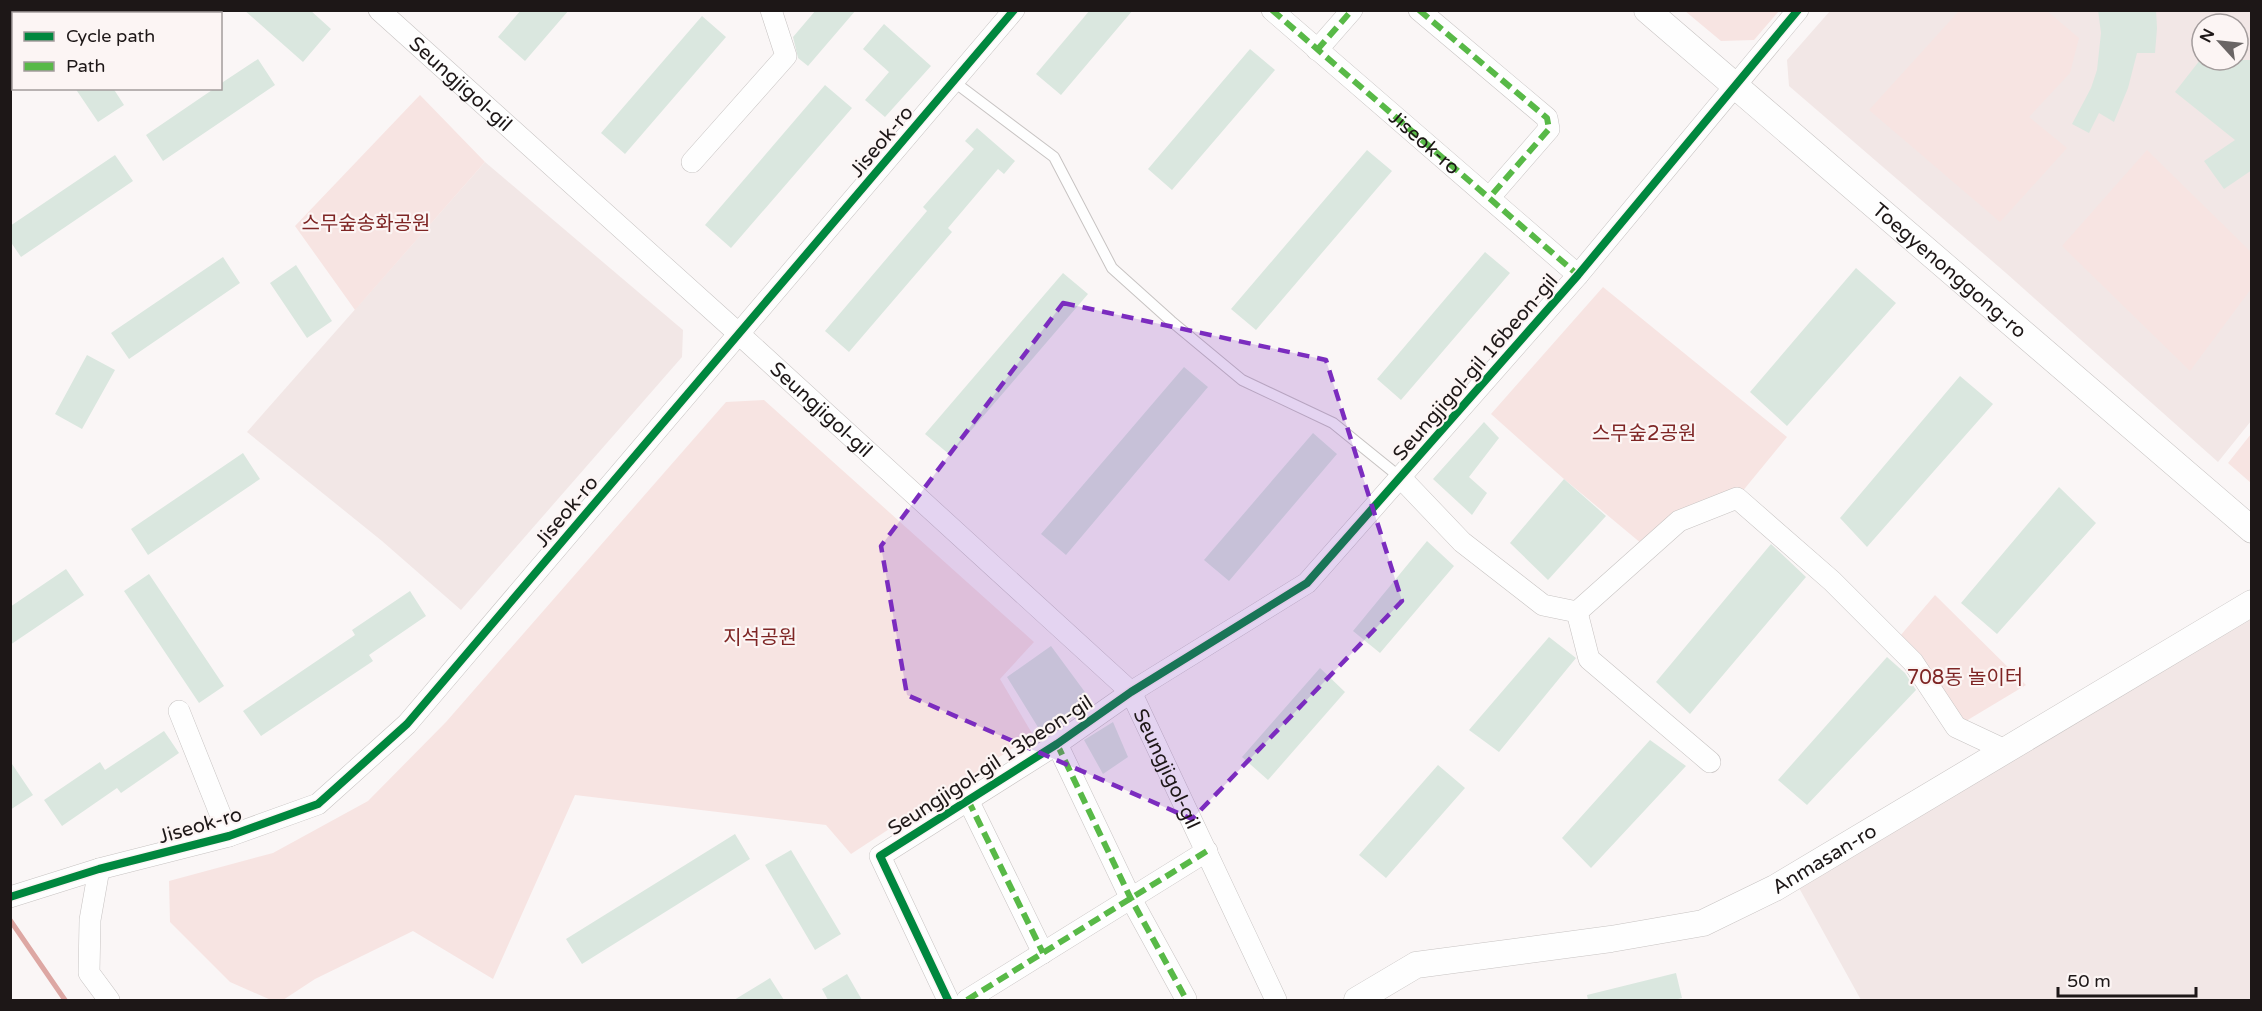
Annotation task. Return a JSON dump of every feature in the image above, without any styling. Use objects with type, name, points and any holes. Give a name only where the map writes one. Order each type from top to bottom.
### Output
[{"type":"street","name":"Seungjigol-gil","points":[[379,10],[739,334],[1131,692],[1276,1000]]},
{"type":"street","points":[[692,162],[786,56],[771,10]]},
{"type":"street","name":"Jiseok-ro","points":[[10,897],[99,869],[229,836],[318,804],[407,724],[1014,10]]},
{"type":"street","name":"Jiseok-ro","points":[[1272,10],[1578,275]]},
{"type":"street","points":[[1317,50],[1352,10]]},
{"type":"street","points":[[1419,10],[1548,118],[1549,129],[1488,198]]},
{"type":"street","name":"Toegyenonggong-ro","points":[[1647,10],[2252,530]]},
{"type":"street","name":"Seungjigol-gil 16beon-gil","points":[[1131,692],[1307,583],[1578,275],[1798,10]]},
{"type":"street","points":[[1401,478],[1462,543],[1543,605],[1577,612]]},
{"type":"street","points":[[1577,612],[1679,521],[1737,498],[1832,581],[1913,662],[1956,727],[2005,750]]},
{"type":"street","name":"Anmasan-ro","points":[[1357,1000],[1416,965],[1611,939],[1703,923],[1775,888],[2252,603]]},
{"type":"street","points":[[1577,612],[1589,659],[1710,762]]},
{"type":"street","name":"Seungjigol-gil 13beon-gil","points":[[948,1000],[880,856],[1057,744],[1131,692]]},
{"type":"street","points":[[179,711],[229,836]]},
{"type":"street","name":"Seungjigol-gil 13beon-gil","points":[[1057,744],[1130,897],[1185,1000]]},
{"type":"street","name":"Seungjigol-gil 13beon-gil","points":[[968,800],[1043,953]]},
{"type":"street","name":"Seungjigol-gil","points":[[967,1000],[1207,851]]},
{"type":"street","points":[[99,869],[90,920],[89,973],[109,1000]]},
{"type":"lane","points":[[953,81],[1054,157],[1112,268],[1171,321],[1242,380],[1333,423],[1401,478]]},
{"type":"highlighted area","points":[[1063,303],[1326,360],[1402,601],[1192,819],[907,695],[881,546]]},
{"type":"shaded area","points":[[1830,11],[2251,11],[2251,421],[2218,462],[2006,273],[1789,86],[1787,60]]},
{"type":"shaded area","points":[[485,162],[683,330],[682,357],[461,610],[382,541],[247,432]]},
{"type":"shaded area","points":[[2251,603],[2251,1000],[1861,1000],[1793,877]]},
{"type":"green space","points":[[1685,11],[1779,11],[1754,40],[1721,41]]},
{"type":"green space","points":[[1959,11],[2047,11],[2079,38],[2070,73],[2029,117],[2067,148],[2000,222],[1869,110]]},
{"type":"green space","name":"스무숲송화공원","points":[[420,95],[485,162],[355,310],[295,226]]},
{"type":"green space","points":[[2147,150],[2251,252],[2251,289],[2190,371],[2062,246]]},
{"type":"green space","name":"스무숲2공원","points":[[1603,287],[1787,437],[1737,498],[1648,549],[1491,414]]},
{"type":"green space","name":"지석공원","points":[[764,400],[1034,642],[1000,679],[1033,735],[851,854],[826,825],[575,795],[493,979],[413,931],[315,979],[283,1000],[271,1000],[230,982],[170,922],[169,881],[273,853],[368,801],[446,722],[726,402]]},
{"type":"green space","points":[[2251,434],[2251,483],[2228,463]]},
{"type":"green space","name":"708동 놀이터","points":[[1935,595],[2026,685],[1956,727],[1894,643]]},
{"type":"building","points":[[244,10],[310,10],[331,29],[303,62]]},
{"type":"building","points":[[521,10],[569,10],[525,61],[498,37]]},
{"type":"building","points":[[816,10],[856,10],[808,66],[798,58],[793,37]]},
{"type":"building","points":[[1090,10],[1133,10],[1061,95],[1036,74]]},
{"type":"building","points":[[2098,10],[2156,10],[2157,28],[2155,53],[2137,53],[2128,88],[2114,122],[2099,113],[2089,133],[2072,124],[2091,88],[2097,70],[2101,33]]},
{"type":"building","points":[[702,16],[726,37],[625,154],[601,133]]},
{"type":"building","points":[[884,24],[931,66],[885,117],[865,100],[889,72],[863,49]]},
{"type":"building","points":[[1250,49],[1275,70],[1172,190],[1148,169]]},
{"type":"building","points":[[258,59],[275,85],[163,161],[146,135],[212,90],[222,90],[222,83]]},
{"type":"building","points":[[2250,60],[2252,60],[2252,170],[2224,189],[2204,161],[2235,140],[2175,92],[2191,72],[2250,72]]},
{"type":"building","points":[[825,85],[852,108],[731,248],[705,225]]},
{"type":"building","points":[[76,90],[114,90],[124,105],[98,122]]},
{"type":"building","points":[[977,128],[1015,161],[1004,174],[998,169],[948,228],[952,232],[849,352],[825,331],[927,211],[923,207],[974,149],[965,141]]},
{"type":"building","points":[[1367,150],[1392,171],[1256,330],[1231,309]]},
{"type":"building","points":[[115,155],[133,181],[21,257],[10,241],[10,226]]},
{"type":"building","points":[[1485,252],[1510,273],[1401,400],[1377,379]]},
{"type":"building","points":[[223,257],[240,283],[129,359],[111,333]]},
{"type":"building","points":[[296,265],[332,321],[307,338],[270,283]]},
{"type":"building","points":[[1856,268],[1896,303],[1787,426],[1750,392]]},
{"type":"building","points":[[1063,273],[1088,294],[950,455],[925,434]]},
{"type":"building","points":[[87,355],[115,370],[82,429],[55,414]]},
{"type":"building","points":[[1184,367],[1208,387],[1066,555],[1041,534]]},
{"type":"building","points":[[1960,376],[1993,404],[1867,547],[1840,518]]},
{"type":"building","points":[[1484,422],[1499,438],[1469,477],[1487,493],[1472,515],[1433,479]]},
{"type":"building","points":[[1313,433],[1337,454],[1229,581],[1204,560]]},
{"type":"building","points":[[243,453],[260,479],[148,555],[131,529]]},
{"type":"building","points":[[1564,479],[1606,516],[1548,580],[1510,543]]},
{"type":"building","points":[[2059,487],[2096,523],[1997,634],[1961,603]]},
{"type":"building","points":[[1427,541],[1454,566],[1380,653],[1353,631]]},
{"type":"building","points":[[1771,544],[1806,577],[1690,714],[1656,682]]},
{"type":"building","points":[[66,569],[84,595],[10,645],[10,607]]},
{"type":"building","points":[[149,574],[224,686],[199,703],[124,591]]},
{"type":"building","points":[[410,591],[426,616],[369,655],[373,661],[261,736],[243,711],[355,635],[352,630]]},
{"type":"building","points":[[1549,637],[1576,658],[1499,752],[1469,730]]},
{"type":"building","points":[[1051,646],[1093,703],[1044,737],[1007,677]]},
{"type":"building","points":[[1887,657],[1905,673],[1916,690],[1807,805],[1778,780]]},
{"type":"building","points":[[1320,668],[1345,692],[1268,780],[1242,757]]},
{"type":"building","points":[[1113,722],[1128,757],[1103,774],[1084,740]]},
{"type":"building","points":[[164,731],[179,753],[121,793],[117,788],[62,826],[44,800],[100,762],[105,770]]},
{"type":"building","points":[[1650,740],[1686,766],[1591,868],[1562,838]]},
{"type":"building","points":[[10,761],[33,795],[10,810]]},
{"type":"building","points":[[1438,765],[1465,788],[1386,878],[1359,855]]},
{"type":"building","points":[[735,834],[750,859],[582,964],[566,939]]},
{"type":"building","points":[[791,850],[841,934],[815,950],[765,865]]},
{"type":"building","points":[[1676,973],[1682,998],[1674,1000],[1588,1000],[1587,995]]},
{"type":"building","points":[[847,974],[862,1000],[828,1000],[822,989]]},
{"type":"building","points":[[770,978],[784,1000],[734,1000]]},
{"type":"waterway","points":[[10,920],[65,1000]]},
{"type":"marked path","points":[[1272,10],[1578,275]]},
{"type":"marked path","points":[[1317,50],[1352,10]]},
{"type":"marked path","points":[[1419,10],[1547,118],[1549,129],[1489,198]]},
{"type":"marked path","points":[[1057,744],[1130,897],[1186,999],[1184,1000]]},
{"type":"marked path","points":[[968,800],[1043,953]]},
{"type":"marked path","points":[[967,1000],[1207,851]]},
{"type":"cycle path","points":[[10,897],[99,869],[229,836],[318,804],[407,724],[1014,10]]},
{"type":"cycle path","points":[[948,1000],[880,856],[1057,744],[1131,692],[1307,583],[1578,275],[1798,10]]}]
